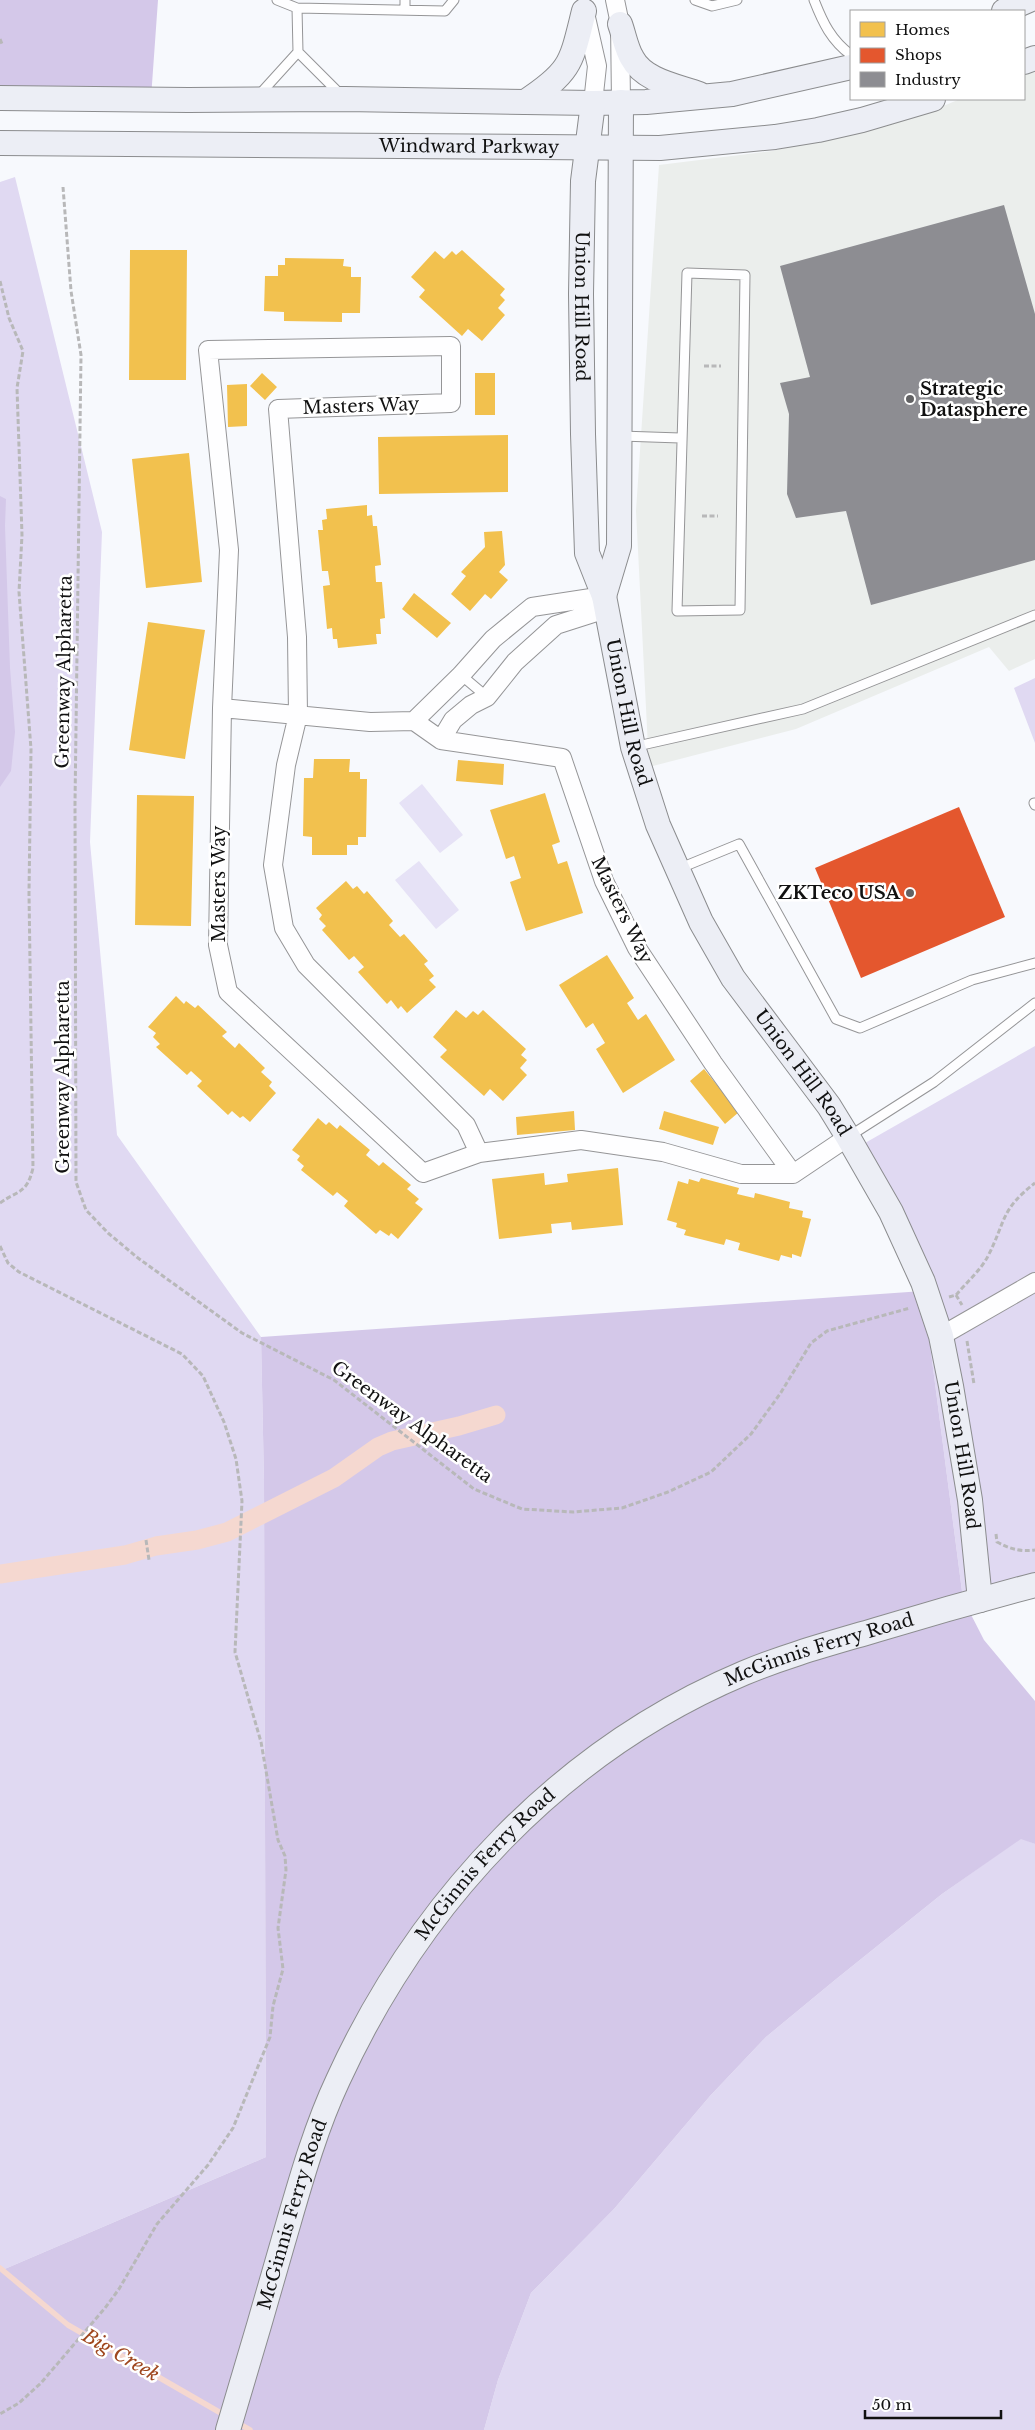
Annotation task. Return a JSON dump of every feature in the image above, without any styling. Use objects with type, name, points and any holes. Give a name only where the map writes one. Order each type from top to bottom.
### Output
[{"type":"main road","points":[[1006,10],[1029,0]]},
{"type":"main road","points":[[525,102],[551,85],[567,67],[572,57],[583,5]]},
{"type":"main road","points":[[620,24],[631,57],[644,71],[660,81],[706,97]]},
{"type":"main road","points":[[0,98],[621,102],[732,94],[850,67]]},
{"type":"main road","name":"Windward Parkway","points":[[0,143],[619,149],[699,146],[775,137],[862,120],[930,100]]},
{"type":"main road","name":"Union Hill Road","points":[[605,602],[619,546],[619,149],[621,102]]},
{"type":"main road","name":"Union Hill Road","points":[[592,103],[582,204],[583,440],[587,553],[605,602],[633,747],[655,816],[701,922],[733,978],[829,1106],[907,1245],[923,1282],[941,1336],[962,1450],[972,1516],[974,1559],[980,1600]]},
{"type":"main road","points":[[583,440],[620,436]]},
{"type":"main road","name":"McGinnis Ferry Road","points":[[228,2430],[303,2173],[337,2082],[368,2019],[401,1963],[438,1911],[478,1863],[511,1830],[574,1773],[639,1727],[696,1695],[745,1673],[800,1652],[1035,1585]]},
{"type":"street","points":[[615,0],[620,24],[621,102]]},
{"type":"street","points":[[583,5],[597,66],[592,103]]},
{"type":"street","name":"Masters Way","points":[[479,1154],[466,1125],[306,965],[284,928],[273,865],[286,765],[298,715],[298,638],[278,409],[451,403],[451,346],[208,350],[229,550],[222,708],[218,945],[228,992],[423,1172],[479,1154],[582,1140],[663,1152],[741,1174],[793,1174]]},
{"type":"street","points":[[222,708],[370,722],[414,721],[461,675],[493,639],[532,607],[605,602]]},
{"type":"street","points":[[441,740],[453,720],[472,704],[487,697],[515,662],[556,626],[605,602]]},
{"type":"street","points":[[532,607],[556,626]]},
{"type":"street","name":"Masters Way","points":[[414,721],[441,740],[562,758],[604,880],[637,948],[713,1063],[793,1174]]},
{"type":"street","points":[[793,1174],[848,1137]]},
{"type":"street","points":[[941,1336],[1035,1282]]},
{"type":"lane","points":[[277,0],[297,8],[445,11],[454,0]]},
{"type":"lane","points":[[405,10],[406,0]]},
{"type":"lane","points":[[694,0],[712,6],[737,0]]},
{"type":"lane","points":[[814,0],[827,31],[840,47],[850,54]]},
{"type":"lane","points":[[297,8],[298,52],[344,99]]},
{"type":"lane","points":[[255,99],[298,52]]},
{"type":"lane","points":[[687,273],[745,275],[740,610],[677,611],[680,438],[687,273]]},
{"type":"lane","points":[[620,436],[680,438]]},
{"type":"lane","points":[[633,747],[803,709],[1035,615]]},
{"type":"lane","points":[[461,675],[487,697]]},
{"type":"lane","points":[[677,870],[739,844],[836,1019],[860,1028],[972,980],[1035,963]]},
{"type":"lane","points":[[848,1137],[934,1082],[1035,1003]]},
{"type":"path","points":[[0,39],[2,44]]},
{"type":"path","name":"Greenway Alpharetta","points":[[63,187],[70,291],[81,355],[75,803],[76,1182],[86,1210],[108,1233],[138,1258],[242,1333],[334,1380],[474,1489],[522,1509],[573,1512],[622,1508],[668,1492],[711,1472],[751,1434],[780,1394],[811,1343],[827,1331],[908,1309]]},
{"type":"path","points":[[0,281],[8,318],[23,352],[17,388],[22,535],[19,592],[30,749],[29,893],[33,1159],[30,1181],[22,1191],[0,1203]]},
{"type":"path","points":[[704,366],[721,366]]},
{"type":"path","points":[[702,516],[718,516]]},
{"type":"path","points":[[956,1295],[988,1258],[1006,1211],[1018,1196],[1035,1183]]},
{"type":"path","points":[[0,1246],[8,1263],[19,1272],[182,1354],[203,1376],[224,1422],[236,1459],[242,1501],[235,1652],[261,1742],[278,1840],[285,1856],[286,1870],[278,1928],[283,1969],[273,2006],[270,2037],[233,2128],[208,2165],[157,2224],[119,2289],[105,2308],[41,2383],[19,2403],[0,2414]]},
{"type":"path","points":[[995,1527],[998,1542],[1011,1549],[1035,1550]]},
{"type":"path","points":[[146,1540],[149,1560]]},
{"type":"shaded area","points":[[0,0],[158,0],[151,98],[0,94]]},
{"type":"shaded area","points":[[1035,66],[1035,659],[1009,671],[989,647],[796,729],[649,767],[636,511],[659,165],[772,151],[941,107],[958,100],[1025,100],[1025,71]]},
{"type":"shaded area","points":[[15,177],[102,532],[90,842],[117,1135],[261,1337],[264,1482],[266,2157],[0,2271],[0,182]]},
{"type":"shaded area","points":[[0,496],[6,499],[5,526],[10,668],[15,732],[11,771],[0,787]]},
{"type":"shaded area","points":[[1035,678],[1035,743],[1014,688]]},
{"type":"shaded area","points":[[422,784],[463,835],[440,853],[399,803]]},
{"type":"shaded area","points":[[419,861],[459,910],[436,929],[395,880]]},
{"type":"shaded area","points":[[1035,1046],[1035,1577],[963,1599],[923,1291],[851,1151]]},
{"type":"shaded area","points":[[923,1291],[963,1599],[984,1640],[1035,1701],[1035,1844],[1021,1839],[942,1894],[766,2037],[710,2096],[614,2209],[531,2293],[498,2380],[484,2430],[0,2430],[0,2271],[266,2157],[264,1482],[261,1337]]},
{"type":"shaded area","points":[[1021,1838],[1035,1844],[1035,2430],[484,2430],[498,2380],[531,2293],[614,2209],[710,2096],[766,2037],[942,1894]]},
{"type":"building: Homes","points":[[130,250],[187,250],[186,380],[129,380]]},
{"type":"building: Homes","points":[[462,250],[505,289],[500,295],[505,300],[498,308],[505,315],[482,341],[468,329],[462,336],[419,297],[425,290],[411,277],[435,251],[444,259],[452,251],[456,255]]},
{"type":"building: Homes","points":[[285,258],[344,259],[343,266],[351,267],[351,277],[361,277],[360,313],[342,313],[342,322],[284,321],[284,312],[264,311],[265,276],[278,276],[278,265],[285,265]]},
{"type":"building: Homes","points":[[262,373],[277,387],[265,400],[250,386]]},
{"type":"building: Homes","points":[[475,373],[495,373],[495,415],[475,415]]},
{"type":"building: Homes","points":[[247,384],[247,426],[228,427],[227,385]]},
{"type":"building: Homes","points":[[508,435],[508,492],[379,494],[378,437]]},
{"type":"building: Homes","points":[[189,453],[202,582],[146,588],[132,459]]},
{"type":"building: Homes","points":[[367,505],[367,516],[372,515],[373,526],[377,526],[381,565],[375,566],[376,582],[382,582],[385,618],[380,619],[381,634],[376,634],[377,644],[338,648],[337,639],[333,639],[332,628],[327,629],[323,586],[330,585],[328,571],[322,571],[318,530],[323,530],[322,520],[327,519],[326,509]]},
{"type":"building: Homes","points":[[502,531],[505,565],[499,572],[508,580],[491,599],[485,594],[470,611],[451,594],[466,576],[461,572],[485,547],[484,532]]},
{"type":"building: Homes","points":[[414,593],[451,623],[437,638],[402,609]]},
{"type":"building: Homes","points":[[148,622],[205,630],[185,759],[129,750]]},
{"type":"building: Homes","points":[[314,759],[350,759],[349,772],[360,772],[360,779],[367,779],[366,837],[358,837],[358,845],[347,845],[347,855],[312,855],[312,837],[303,836],[304,778],[313,778]]},
{"type":"building: Homes","points":[[458,760],[504,764],[503,785],[456,781]]},
{"type":"building: Homes","points":[[545,793],[560,842],[552,845],[558,864],[567,861],[583,913],[526,931],[510,882],[521,878],[514,856],[506,859],[490,810]]},
{"type":"building: Homes","points":[[137,795],[194,796],[191,926],[135,925]]},
{"type":"building: Homes","points":[[346,881],[353,889],[357,886],[364,894],[367,891],[393,921],[389,925],[400,937],[404,934],[428,961],[424,964],[434,976],[429,980],[436,987],[407,1013],[401,1006],[398,1009],[391,1000],[387,1004],[358,972],[364,967],[354,956],[349,960],[322,930],[326,926],[319,919],[322,915],[316,908]]},
{"type":"building: Homes","points":[[607,955],[634,998],[627,1003],[638,1020],[646,1014],[675,1060],[623,1093],[596,1049],[605,1043],[593,1023],[586,1028],[559,985]]},
{"type":"building: Homes","points":[[176,996],[184,1004],[186,1001],[195,1008],[198,1005],[227,1032],[222,1036],[235,1048],[239,1043],[265,1068],[261,1072],[272,1082],[269,1086],[276,1093],[250,1122],[243,1116],[240,1118],[232,1111],[228,1115],[197,1086],[202,1081],[191,1071],[187,1075],[156,1047],[160,1044],[153,1037],[156,1033],[148,1027]]},
{"type":"building: Homes","points":[[456,1010],[466,1018],[473,1011],[478,1015],[483,1010],[526,1049],[521,1055],[527,1060],[520,1068],[527,1075],[503,1101],[490,1089],[484,1096],[440,1057],[447,1050],[433,1037]]},
{"type":"building: Homes","points":[[704,1069],[739,1112],[725,1124],[690,1081]]},
{"type":"building: Homes","points":[[574,1111],[575,1130],[517,1135],[516,1117]]},
{"type":"building: Homes","points":[[664,1111],[719,1127],[713,1145],[659,1129]]},
{"type":"building: Homes","points":[[318,1118],[326,1125],[329,1122],[337,1129],[340,1125],[370,1150],[366,1155],[379,1166],[383,1162],[411,1185],[407,1189],[419,1199],[415,1203],[423,1209],[398,1239],[391,1233],[389,1236],[380,1230],[376,1234],[344,1206],[348,1201],[337,1192],[333,1196],[301,1170],[304,1166],[297,1160],[300,1156],[292,1150]]},
{"type":"building: Homes","points":[[618,1168],[623,1225],[572,1230],[571,1222],[551,1224],[552,1233],[499,1239],[492,1179],[544,1173],[545,1185],[568,1182],[567,1174]]},
{"type":"building: Homes","points":[[701,1178],[739,1188],[737,1194],[754,1198],[755,1193],[790,1202],[789,1208],[803,1211],[802,1217],[811,1219],[801,1257],[792,1254],[792,1258],[781,1255],[779,1261],[738,1250],[740,1243],[726,1239],[724,1245],[684,1235],[686,1230],[676,1227],[677,1223],[667,1220],[678,1181],[688,1184],[689,1179],[699,1182]]},
{"type":"building: Shops","name":"ZKTeco USA","points":[[959,807],[1005,917],[861,978],[815,868]]},
{"type":"building: Industry","name":"Strategic Datasphere","points":[[1004,205],[1035,314],[1035,560],[871,605],[846,511],[796,518],[787,494],[789,414],[780,383],[810,377],[780,266]]},
{"type":"waterway","points":[[0,1574],[125,1555],[156,1546],[197,1540],[227,1532],[334,1478],[378,1447],[392,1441],[459,1426],[496,1415]]},
{"type":"waterway","name":"Big Creek","points":[[0,2268],[68,2325],[226,2416]]},
{"type":"waterway","name":"Big Creek","points":[[236,2422],[250,2430]]},
{"type":"place","name":"Strategic Datasphere","points":[[910,399]]},
{"type":"place","name":"ZKTeco USA","points":[[910,893]]}]
